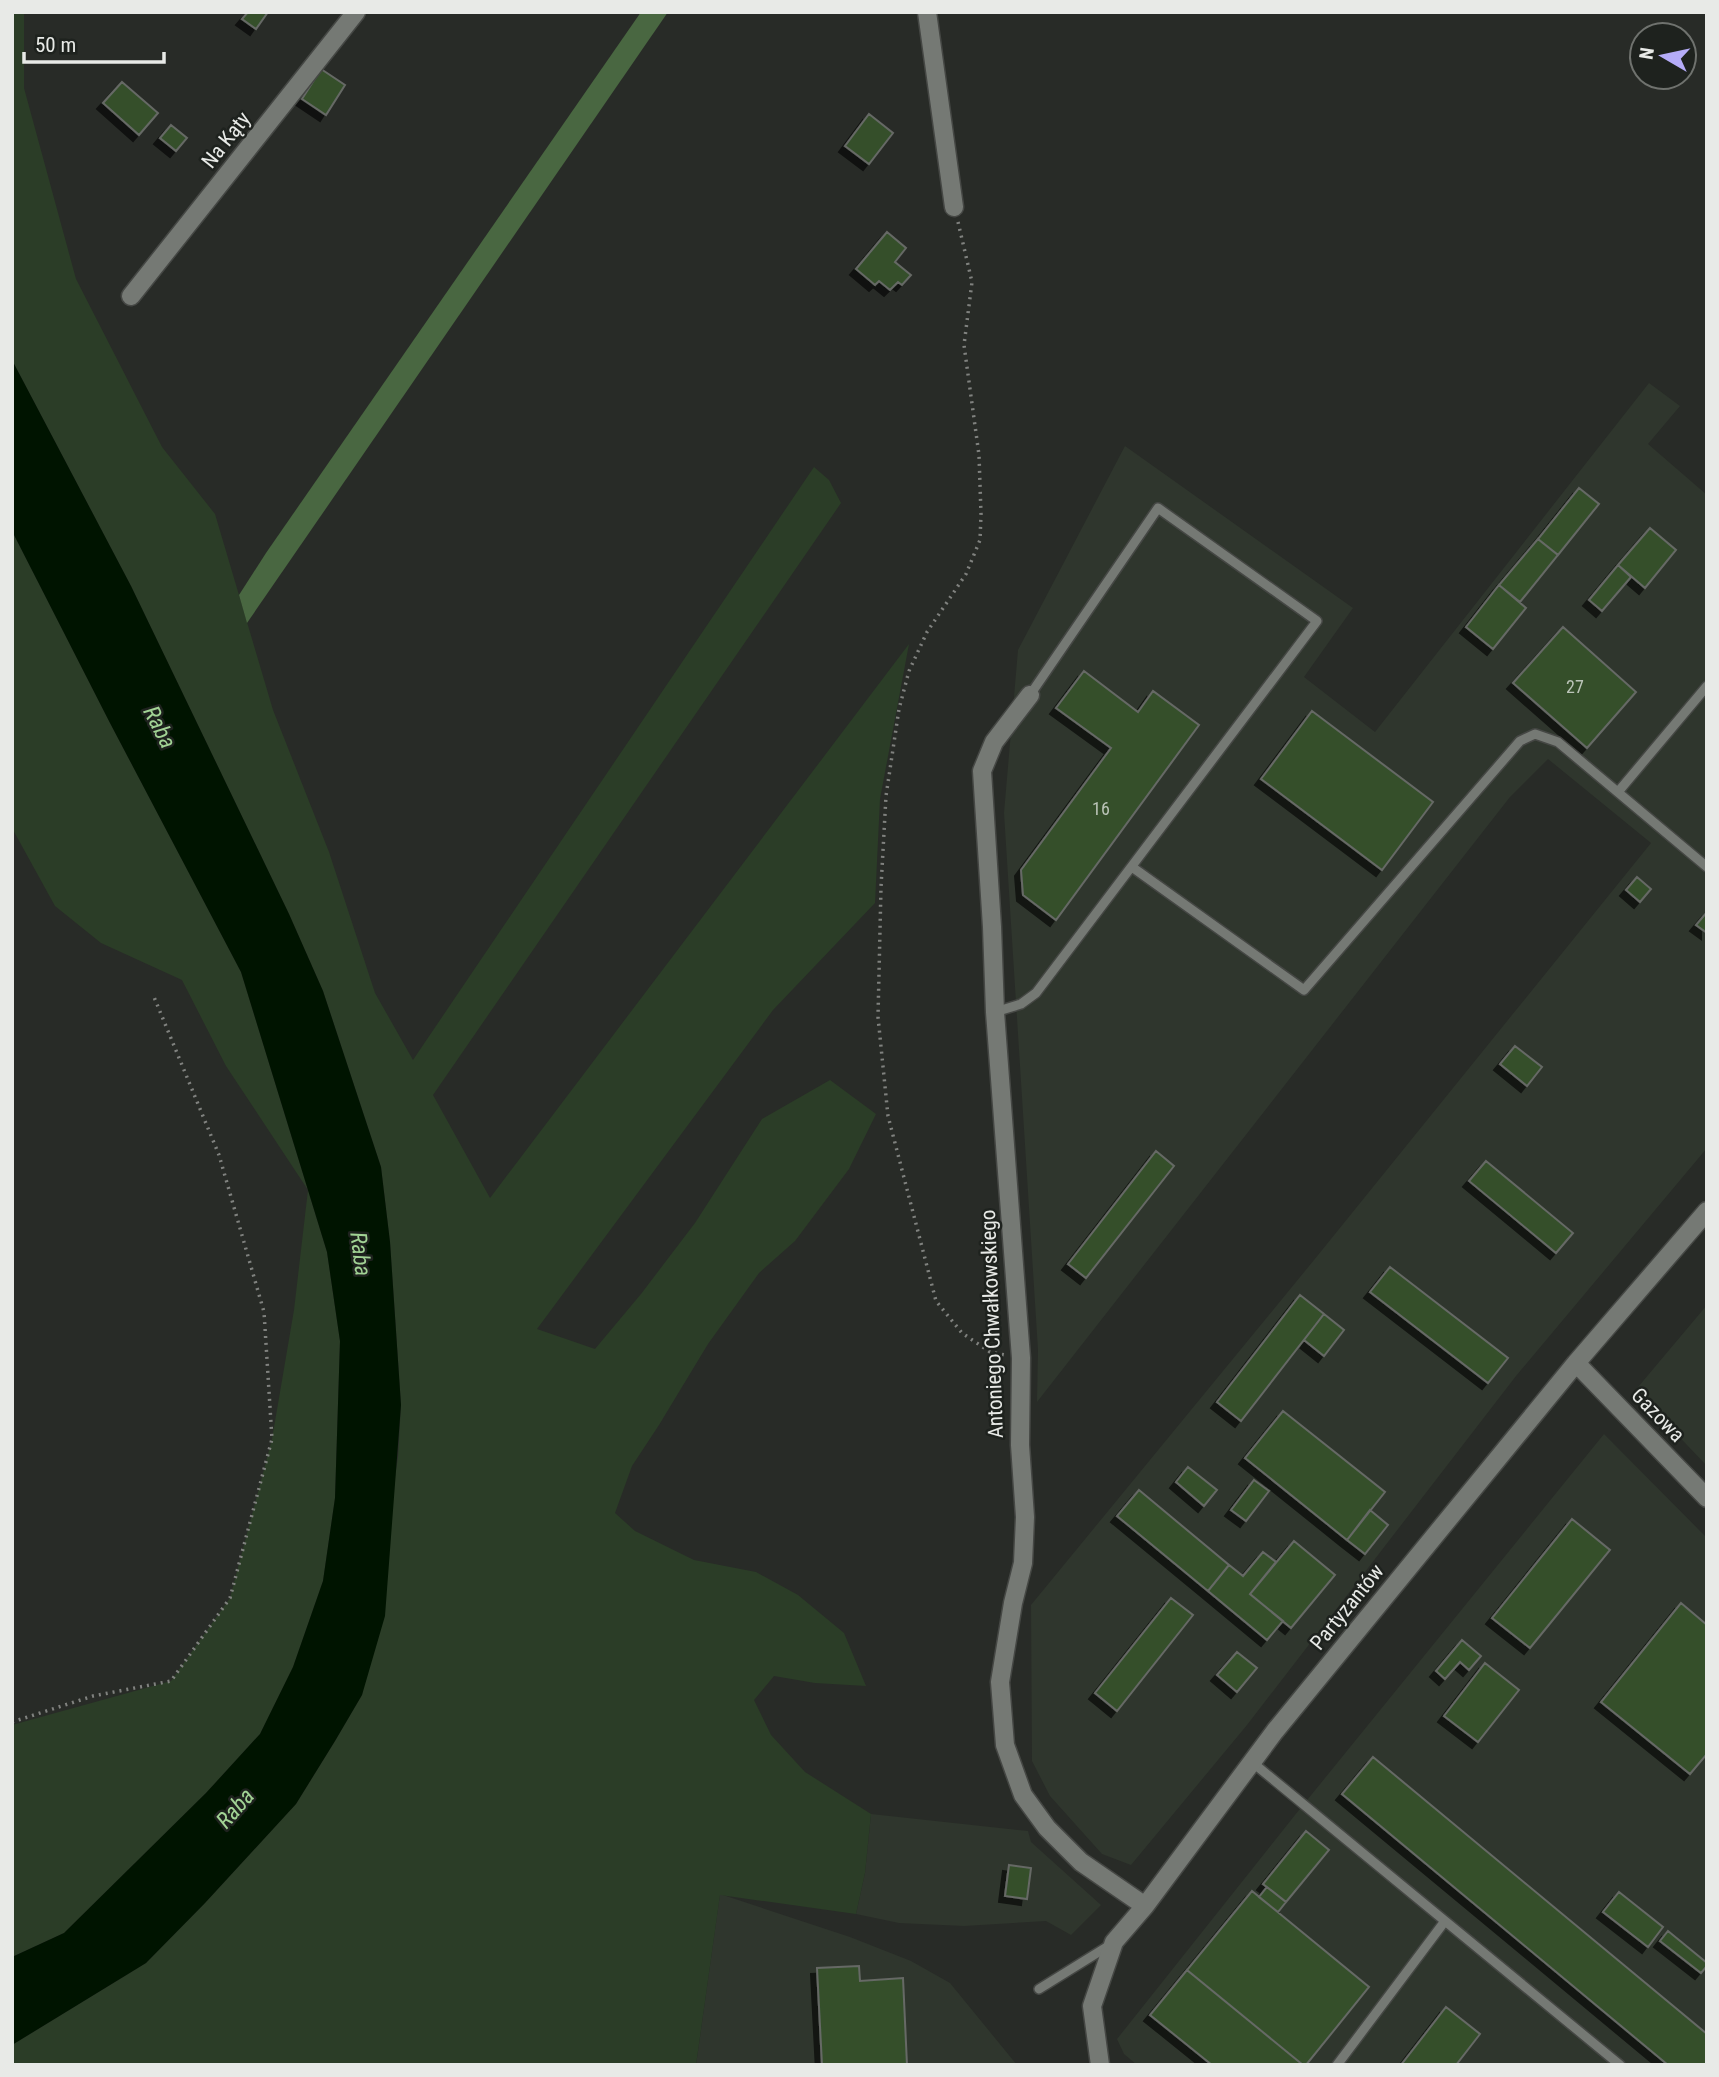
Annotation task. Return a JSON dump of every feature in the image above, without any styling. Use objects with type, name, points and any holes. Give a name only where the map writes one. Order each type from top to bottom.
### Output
[{"type":"street","name":"Na Kąty","points":[[131,296],[356,12]]},
{"type":"street","points":[[927,12],[954,207]]},
{"type":"street","name":"Antoniego Chwałkowskiego","points":[[1030,695],[994,743],[982,771],[995,1012],[1021,1358],[1020,1446],[1025,1517],[1023,1563],[1013,1603],[1000,1682],[1005,1745],[1024,1795],[1047,1828],[1082,1862],[1146,1906]]},
{"type":"street","name":"Partyzantów","points":[[1100,2065],[1092,2006],[1114,1942],[1146,1906],[1275,1731],[1576,1363],[1707,1212]]},
{"type":"street","name":"Gazowa","points":[[1576,1363],[1707,1497]]},
{"type":"lane","points":[[995,1012],[1021,1004],[1036,993],[1317,621],[1158,508],[1030,695]]},
{"type":"lane","points":[[1618,792],[1707,686]]},
{"type":"lane","points":[[1132,867],[1304,990],[1520,741],[1535,734],[1558,742],[1707,867]]},
{"type":"lane","points":[[1252,1762],[1620,2065]]},
{"type":"lane","points":[[1337,2065],[1445,1921]]},
{"type":"lane","points":[[1038,1989],[1114,1942]]},
{"type":"path","points":[[954,207],[972,282],[964,345],[979,455],[979,540],[966,574],[928,632],[909,671],[899,709],[886,796],[878,1017],[888,1116],[936,1301],[962,1333],[990,1352],[1021,1358]]},
{"type":"path","points":[[12,1723],[93,1696],[171,1681],[230,1598],[272,1439],[264,1312],[219,1155],[155,997]]},
{"type":"shaded area","points":[[12,12],[24,12],[24,88],[76,279],[162,447],[215,514],[273,710],[329,852],[375,993],[413,1060],[814,467],[829,480],[841,503],[433,1095],[490,1198],[909,644],[880,799],[875,903],[773,1010],[537,1329],[595,1349],[695,1223],[762,1119],[830,1080],[876,1114],[849,1169],[795,1241],[759,1273],[708,1344],[632,1466],[615,1513],[635,1531],[694,1560],[756,1572],[798,1595],[844,1633],[866,1686],[815,1683],[774,1676],[754,1700],[771,1735],[805,1772],[871,1814],[865,1873],[856,1914],[720,1895],[696,2065],[12,2065],[12,2045],[146,1963],[296,1804],[335,1741],[362,1695],[398,1457],[401,1405],[390,1242],[381,1167],[323,991],[289,914],[131,586],[12,360]]},
{"type":"shaded area","points":[[1649,383],[1680,406],[1648,444],[1707,495],[1707,1148],[1516,1376],[1247,1725],[1131,1865],[1102,1854],[1050,1796],[1032,1761],[1031,1605],[1651,843],[1548,759],[1510,797],[1037,1402],[1038,1350],[1004,813],[1018,650],[1125,446],[1353,608],[1304,677],[1375,732]]},
{"type":"shaded area","points":[[12,531],[241,972],[308,1190],[226,1066],[182,980],[101,943],[55,906],[12,828]]},
{"type":"shaded area","points":[[308,1190],[327,1252],[340,1341],[335,1498],[323,1581],[293,1667],[260,1734],[206,1793],[64,1933],[12,1957],[12,1725],[171,1681],[230,1598],[272,1439],[294,1310]]},
{"type":"shaded area","points":[[1707,1305],[1707,1466],[1633,1393]]},
{"type":"shaded area","points":[[1604,1434],[1707,1538],[1707,2065],[1137,2065],[1124,2054],[1117,2039]]},
{"type":"shaded area","points":[[871,1814],[1028,1831],[1031,1842],[1101,1905],[1071,1935],[1046,1921],[964,1926],[899,1923],[856,1914],[865,1873]]},
{"type":"shaded area","points":[[720,1894],[850,1937],[911,1961],[950,1983],[1017,2065],[696,2065]]},
{"type":"green space","points":[[641,12],[668,12],[247,623],[239,595],[266,553]]},
{"type":"water","name":"Raba","points":[[12,360],[131,586],[289,914],[323,991],[381,1167],[390,1242],[401,1405],[385,1616],[362,1695],[335,1741],[296,1804],[146,1963],[12,2045],[12,1957],[64,1933],[206,1793],[260,1734],[293,1667],[323,1581],[335,1498],[340,1341],[327,1252],[241,972],[12,531]]},
{"type":"building","points":[[248,12],[268,12],[256,29],[242,19]]},
{"type":"building","points":[[321,69],[345,85],[326,115],[302,99]]},
{"type":"building","points":[[122,82],[158,113],[139,135],[103,103]]},
{"type":"building","points":[[869,114],[893,133],[869,164],[845,146]]},
{"type":"building","points":[[171,125],[187,138],[176,151],[160,138]]},
{"type":"building","points":[[887,232],[906,248],[895,262],[911,275],[902,285],[898,282],[890,290],[879,281],[875,285],[856,269]]},
{"type":"building","points":[[1579,488],[1599,504],[1558,555],[1538,539]]},
{"type":"building","points":[[1650,528],[1676,550],[1645,588],[1618,565]]},
{"type":"building","points":[[1538,539],[1558,555],[1520,602],[1499,585]]},
{"type":"building","points":[[1618,565],[1631,577],[1602,611],[1589,600]]},
{"type":"building","points":[[1499,585],[1526,608],[1493,649],[1466,627]]},
{"type":"building","points":[[1563,627],[1636,692],[1587,748],[1513,683]]},
{"type":"building","points":[[1084,671],[1138,712],[1153,691],[1199,725],[1056,920],[1023,895],[1021,870],[1111,748],[1056,708]]},
{"type":"building","points":[[1312,711],[1433,802],[1382,870],[1261,779]]},
{"type":"building","points":[[1637,877],[1651,889],[1640,902],[1626,890]]},
{"type":"building","points":[[1707,912],[1707,933],[1696,925]]},
{"type":"building","points":[[1515,1046],[1542,1067],[1527,1086],[1500,1064]]},
{"type":"building","points":[[1156,1151],[1174,1166],[1086,1278],[1068,1264]]},
{"type":"building","points":[[1486,1161],[1573,1233],[1556,1253],[1469,1181]]},
{"type":"building","points":[[1390,1267],[1508,1358],[1488,1383],[1370,1292]]},
{"type":"building","points":[[1300,1295],[1324,1314],[1241,1421],[1217,1402]]},
{"type":"building","points":[[1324,1314],[1344,1330],[1324,1356],[1304,1340]]},
{"type":"building","points":[[1283,1411],[1385,1492],[1347,1540],[1245,1458]]},
{"type":"building","points":[[1188,1467],[1217,1490],[1204,1506],[1176,1482]]},
{"type":"building","points":[[1254,1480],[1269,1491],[1246,1521],[1231,1510]]},
{"type":"building","points":[[1139,1490],[1229,1565],[1208,1591],[1117,1516]]},
{"type":"building","points":[[1370,1510],[1388,1525],[1365,1554],[1347,1540]]},
{"type":"building","points":[[1572,1519],[1610,1550],[1530,1648],[1492,1618]]},
{"type":"building","points":[[1294,1541],[1335,1575],[1291,1628],[1250,1594]]},
{"type":"building","points":[[1263,1552],[1276,1562],[1250,1594],[1283,1621],[1267,1640],[1208,1591],[1229,1565],[1243,1576]]},
{"type":"building","points":[[1171,1598],[1193,1615],[1117,1711],[1095,1693]]},
{"type":"building","points":[[1681,1603],[1707,1625],[1707,1754],[1690,1774],[1601,1702]]},
{"type":"building","points":[[1462,1640],[1481,1656],[1469,1670],[1460,1662],[1445,1679],[1436,1671]]},
{"type":"building","points":[[1237,1652],[1257,1668],[1237,1692],[1217,1675]]},
{"type":"building","points":[[1485,1663],[1519,1690],[1478,1742],[1444,1716]]},
{"type":"building","points":[[1373,1757],[1707,2034],[1707,2065],[1668,2065],[1342,1794]]},
{"type":"building","points":[[1306,1831],[1329,1850],[1286,1902],[1263,1884]]},
{"type":"building","points":[[1009,1865],[1031,1868],[1027,1899],[1005,1896]]},
{"type":"building","points":[[1267,1887],[1286,1902],[1278,1912],[1259,1897]]},
{"type":"building","points":[[1252,1891],[1369,1987],[1306,2065],[1187,1970]]},
{"type":"building","points":[[1619,1892],[1663,1927],[1648,1947],[1603,1912]]},
{"type":"building","points":[[1668,1931],[1707,1963],[1701,1973],[1660,1941]]},
{"type":"building","points":[[859,1966],[860,1981],[903,1978],[907,2065],[822,2065],[817,1968]]},
{"type":"building","points":[[1187,1970],[1303,2065],[1212,2065],[1150,2015]]},
{"type":"building","points":[[1446,2007],[1480,2034],[1456,2065],[1401,2065]]}]
